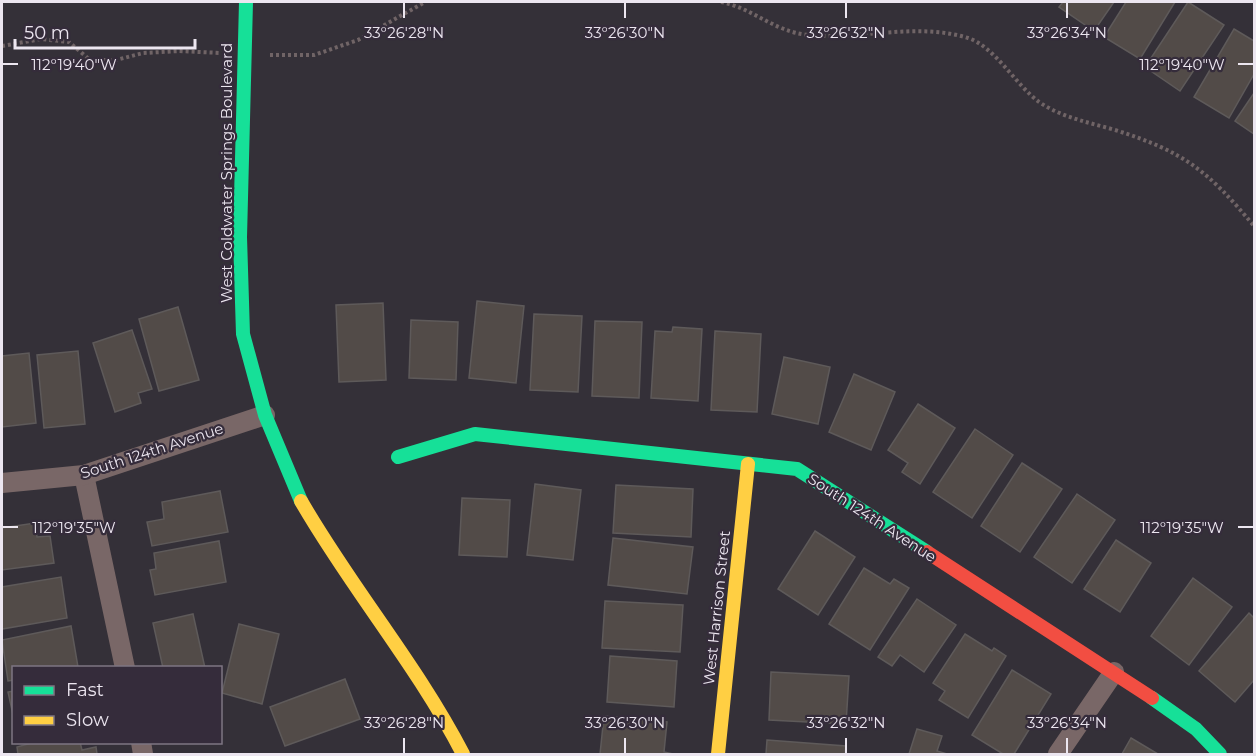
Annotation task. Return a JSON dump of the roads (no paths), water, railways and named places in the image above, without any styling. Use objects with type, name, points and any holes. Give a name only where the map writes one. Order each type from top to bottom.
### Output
[{"type":"street","name":"West Coldwater Springs Boulevard","points":[[246,2],[240,237],[243,334],[265,415],[293,488],[329,550],[437,704],[463,754]]},
{"type":"street","name":"South 124th Avenue","points":[[2,483],[84,475],[265,415]]},
{"type":"street","name":"South 124th Avenue","points":[[398,457],[475,434],[797,469],[1113,672],[1196,729],[1220,754]]},
{"type":"street","name":"West Harrison Street","points":[[718,754],[748,464]]},
{"type":"street","points":[[84,475],[125,666]]},
{"type":"street","points":[[1058,754],[1113,672]]}]
